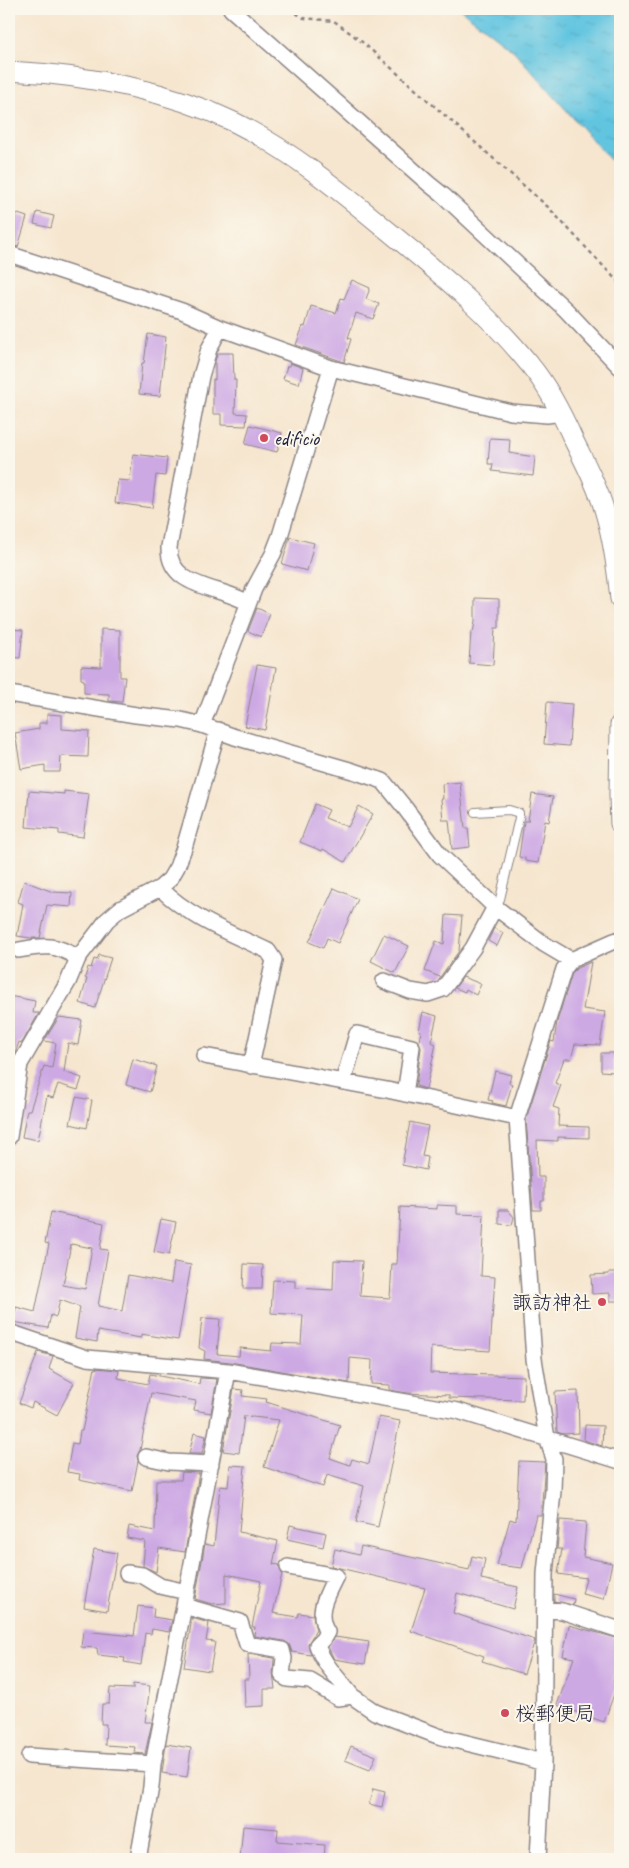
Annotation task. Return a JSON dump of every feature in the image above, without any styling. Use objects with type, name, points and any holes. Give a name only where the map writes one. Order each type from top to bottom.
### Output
[{"type":"street","points":[[231,9],[451,202],[566,310],[620,367]]},
{"type":"street","points":[[9,71],[56,74],[122,84],[161,94],[233,121],[266,139],[329,182],[410,249],[486,317],[530,364],[561,413],[594,482],[604,509],[617,556],[620,599]]},
{"type":"street","points":[[9,254],[182,311],[220,328],[331,368],[511,412],[561,413]]},
{"type":"street","points":[[220,328],[209,349],[201,376],[168,558],[177,573],[190,581],[240,598],[248,603]]},
{"type":"street","points":[[202,725],[248,603],[280,536],[331,368]]},
{"type":"street","points":[[9,694],[136,715],[181,720],[382,781],[440,855],[495,907],[544,944],[571,960]]},
{"type":"street","points":[[620,724],[620,824]]},
{"type":"street","points":[[9,1137],[14,1062],[68,982],[78,958],[107,920],[120,909],[160,888],[170,879],[184,848],[218,730]]},
{"type":"street","points":[[160,888],[190,913],[268,951],[274,960],[251,1066]]},
{"type":"street","points":[[384,981],[410,991],[428,994],[443,989],[473,948],[495,907]]},
{"type":"street","points":[[538,1859],[543,1763],[545,1574],[554,1491],[554,1459],[547,1438],[534,1358],[517,1118],[558,982],[564,969],[571,960],[620,940]]},
{"type":"street","points":[[20,950],[43,945],[66,950],[78,958]]},
{"type":"street","points":[[343,1082],[358,1034],[412,1046],[405,1094]]},
{"type":"street","points":[[204,1056],[405,1094],[517,1118]]},
{"type":"street","points":[[9,1332],[87,1358],[228,1371],[458,1410],[620,1461]]},
{"type":"street","points":[[138,1859],[151,1787],[153,1764],[228,1371]]},
{"type":"street","points":[[146,1457],[169,1462],[211,1464]]},
{"type":"street","points":[[288,1567],[336,1576],[324,1601],[321,1617],[327,1632],[323,1640],[317,1644],[319,1652],[352,1696],[375,1712],[438,1736],[543,1763]]},
{"type":"street","points":[[127,1573],[142,1575],[186,1599],[240,1622],[247,1644],[282,1650],[284,1658],[282,1675],[286,1679],[310,1681],[338,1698],[352,1696]]},
{"type":"street","points":[[546,1609],[562,1611],[620,1630]]},
{"type":"street","points":[[29,1756],[153,1764]]},
{"type":"lane","points":[[476,812],[509,810],[519,813],[500,899],[495,907]]},
{"type":"path","points":[[289,9],[304,18],[334,21],[361,41],[548,207],[620,284]]},
{"type":"water","points":[[460,9],[620,9],[620,171],[514,51]]},
{"type":"building","points":[[9,211],[27,217],[18,247],[9,245]]},
{"type":"building","points":[[37,212],[54,216],[51,228],[34,224]]},
{"type":"building","points":[[352,280],[370,288],[366,299],[379,304],[373,319],[356,313],[348,338],[351,339],[344,362],[296,345],[303,326],[305,327],[311,306],[336,313],[341,298],[344,299]]},
{"type":"building","points":[[148,334],[166,337],[160,396],[139,394],[142,363],[144,363]]},
{"type":"building","points":[[218,353],[233,353],[234,380],[236,380],[235,413],[247,414],[246,426],[221,425],[221,414],[213,414],[213,379],[215,380],[215,361]]},
{"type":"building","points":[[290,363],[303,368],[299,384],[283,379],[287,366]]},
{"type":"building","name":"edificio","points":[[250,425],[282,433],[277,452],[245,444]]},
{"type":"building","points":[[490,438],[510,439],[509,453],[535,457],[533,476],[492,471],[493,464],[488,464]]},
{"type":"building","points":[[133,454],[167,458],[165,476],[156,475],[152,508],[115,503],[118,480],[130,481]]},
{"type":"building","points":[[290,537],[314,543],[307,571],[282,564]]},
{"type":"building","points":[[475,598],[499,599],[499,628],[495,628],[493,665],[469,663],[471,631],[473,632],[475,622]]},
{"type":"building","points":[[257,608],[270,614],[261,637],[248,631]]},
{"type":"building","points":[[9,629],[23,630],[20,658],[9,657]]},
{"type":"building","points":[[101,629],[120,630],[120,677],[125,677],[122,702],[109,701],[109,694],[84,693],[81,666],[101,667]]},
{"type":"building","points":[[257,665],[276,668],[265,730],[245,726]]},
{"type":"building","points":[[547,702],[572,704],[569,746],[544,744]]},
{"type":"building","points":[[47,714],[62,715],[62,729],[89,731],[88,757],[61,756],[60,772],[45,772],[45,765],[21,769],[15,733],[39,729],[39,723],[47,723]]},
{"type":"building","points":[[460,782],[465,828],[468,828],[470,847],[452,849],[449,820],[443,820],[442,784]]},
{"type":"building","points":[[29,791],[64,794],[64,791],[89,794],[83,837],[59,834],[59,830],[26,827]]},
{"type":"building","points":[[532,794],[553,797],[549,822],[545,821],[538,863],[525,861],[525,858],[519,857],[524,821],[528,821]]},
{"type":"building","points":[[315,804],[329,810],[325,818],[348,827],[359,806],[373,814],[345,862],[323,849],[322,851],[300,842]]},
{"type":"building","points":[[24,881],[53,892],[72,893],[71,907],[47,905],[40,938],[17,936],[23,904],[18,902]]},
{"type":"building","points":[[334,888],[358,899],[338,943],[327,938],[323,948],[309,942]]},
{"type":"building","points":[[446,915],[462,916],[459,951],[440,977],[425,971],[436,941],[444,944]]},
{"type":"building","points":[[494,928],[503,933],[497,946],[488,941]]},
{"type":"building","points":[[384,934],[409,946],[395,973],[371,961]]},
{"type":"building","points":[[99,955],[111,958],[95,1008],[80,1003],[87,979],[85,978],[88,967],[91,968],[94,959],[97,960]]},
{"type":"building","points":[[591,962],[583,1009],[605,1012],[600,1045],[575,1044],[571,1059],[564,1059],[555,1083],[561,1085],[553,1107],[559,1109],[558,1126],[589,1127],[589,1138],[558,1137],[558,1141],[537,1140],[538,1177],[544,1177],[544,1201],[541,1201],[541,1210],[533,1210],[526,1119],[551,1041],[554,1042],[557,1022],[572,973],[577,968]]},
{"type":"building","points":[[463,977],[481,984],[476,995],[466,989],[465,992],[455,988]]},
{"type":"building","points":[[9,996],[35,1001],[33,1013],[39,1013],[22,1043],[19,1042],[10,1068]]},
{"type":"building","points":[[423,1012],[437,1016],[431,1042],[436,1044],[426,1089],[416,1086],[421,1048],[419,1041],[421,1031],[419,1031]]},
{"type":"building","points":[[59,1017],[82,1020],[78,1045],[68,1043],[64,1072],[82,1078],[78,1090],[58,1084],[53,1098],[47,1096],[38,1140],[22,1137],[27,1110],[30,1110],[44,1066],[52,1068],[56,1043],[44,1041]]},
{"type":"building","points":[[601,1053],[614,1053],[614,1072],[601,1071]]},
{"type":"building","points":[[133,1059],[157,1066],[150,1092],[126,1085]]},
{"type":"building","points":[[495,1071],[511,1075],[509,1083],[512,1084],[506,1106],[492,1103],[493,1101],[488,1100]]},
{"type":"building","points":[[76,1097],[92,1100],[87,1128],[70,1124]]},
{"type":"building","points":[[410,1122],[428,1126],[422,1156],[428,1157],[426,1170],[402,1165]]},
{"type":"building","points":[[437,1205],[457,1206],[457,1214],[484,1215],[481,1276],[495,1277],[490,1351],[431,1347],[430,1373],[524,1376],[523,1400],[449,1398],[449,1395],[407,1393],[390,1390],[390,1385],[371,1384],[372,1360],[350,1358],[349,1383],[204,1359],[205,1351],[199,1348],[202,1318],[220,1319],[217,1354],[239,1356],[240,1348],[271,1351],[272,1343],[301,1344],[303,1315],[271,1313],[273,1280],[295,1281],[295,1288],[333,1290],[334,1260],[362,1261],[360,1296],[390,1298],[392,1264],[397,1264],[400,1207],[437,1209]]},
{"type":"building","points":[[499,1210],[508,1210],[514,1217],[512,1225],[499,1224]]},
{"type":"building","points":[[51,1212],[104,1223],[100,1249],[108,1250],[98,1306],[122,1311],[128,1275],[171,1283],[174,1262],[191,1265],[178,1340],[141,1334],[141,1338],[98,1331],[97,1342],[75,1338],[80,1307],[60,1300],[56,1317],[51,1315],[48,1328],[13,1322],[16,1307],[35,1312],[49,1244],[45,1243]],"holes":[[[71,1244],[92,1248],[85,1289],[63,1285]]]},
{"type":"building","points":[[161,1219],[176,1222],[169,1255],[154,1252]]},
{"type":"building","points":[[244,1264],[263,1265],[262,1289],[243,1289]]},
{"type":"building","points":[[609,1272],[620,1272],[620,1301],[610,1301],[610,1293],[592,1294],[591,1275],[609,1274]]},
{"type":"building","points":[[38,1352],[53,1356],[49,1369],[74,1383],[57,1415],[33,1402],[31,1408],[19,1403]]},
{"type":"building","points":[[95,1368],[119,1370],[118,1378],[148,1384],[150,1374],[199,1384],[200,1378],[217,1379],[211,1413],[194,1410],[196,1401],[151,1393],[140,1450],[137,1456],[138,1461],[132,1491],[79,1480],[80,1474],[67,1472],[72,1443],[78,1444],[80,1431],[82,1431]]},
{"type":"building","points":[[234,1389],[243,1390],[242,1396],[267,1399],[266,1402],[340,1425],[330,1458],[350,1465],[352,1459],[369,1464],[379,1417],[400,1421],[378,1527],[356,1522],[364,1486],[327,1475],[323,1487],[264,1467],[279,1420],[244,1416],[239,1453],[223,1451]]},
{"type":"building","points":[[578,1391],[579,1433],[563,1434],[557,1432],[555,1392]]},
{"type":"building","points":[[585,1425],[603,1426],[602,1446],[584,1440]]},
{"type":"building","points":[[194,1433],[206,1436],[202,1454],[189,1454]]},
{"type":"building","points":[[519,1461],[545,1462],[541,1515],[536,1515],[522,1568],[497,1565],[510,1519],[516,1521]]},
{"type":"building","points":[[230,1465],[245,1466],[239,1532],[278,1541],[273,1564],[279,1565],[282,1574],[273,1613],[298,1617],[299,1613],[313,1615],[316,1630],[308,1644],[311,1655],[292,1652],[289,1644],[284,1641],[254,1636],[255,1627],[252,1627],[261,1581],[226,1574],[226,1603],[212,1604],[195,1599],[205,1544],[214,1546],[220,1486],[228,1487]]},
{"type":"building","points":[[182,1472],[199,1473],[185,1552],[159,1548],[156,1572],[143,1566],[145,1541],[127,1538],[129,1526],[155,1531],[156,1480],[181,1480]]},
{"type":"building","points":[[560,1520],[586,1522],[583,1557],[612,1563],[604,1599],[582,1594],[586,1578],[558,1574],[562,1549],[557,1549]]},
{"type":"building","points":[[290,1525],[326,1533],[323,1547],[287,1539]]},
{"type":"building","points":[[361,1546],[469,1570],[472,1556],[485,1559],[481,1579],[518,1587],[513,1609],[457,1593],[453,1613],[535,1640],[524,1674],[482,1661],[484,1656],[411,1631],[425,1588],[331,1566],[335,1549],[359,1555]]},
{"type":"building","points":[[94,1549],[117,1553],[107,1611],[84,1607]]},
{"type":"building","points":[[554,1594],[574,1599],[573,1605],[554,1601]]},
{"type":"building","points":[[138,1606],[154,1608],[153,1617],[172,1620],[169,1632],[152,1629],[151,1634],[145,1633],[141,1665],[124,1662],[125,1658],[98,1655],[97,1648],[81,1647],[83,1631],[134,1636]]},
{"type":"building","points":[[192,1618],[209,1623],[206,1641],[215,1642],[210,1671],[184,1667]]},
{"type":"building","points":[[569,1625],[620,1639],[620,1650],[613,1681],[618,1683],[604,1722],[557,1705],[574,1658],[563,1656]]},
{"type":"building","points":[[335,1637],[369,1642],[365,1664],[334,1659],[328,1647]]},
{"type":"building","points":[[248,1654],[274,1658],[273,1674],[275,1689],[264,1689],[264,1706],[245,1707],[244,1679],[249,1679]]},
{"type":"building","points":[[133,1684],[150,1686],[145,1722],[152,1722],[145,1754],[134,1753],[135,1747],[105,1745],[106,1724],[101,1724],[102,1704],[109,1704],[110,1688],[133,1689]]},
{"type":"building","points":[[166,1744],[191,1748],[187,1777],[162,1773]]},
{"type":"building","points":[[351,1746],[376,1756],[370,1770],[345,1760]]},
{"type":"building","points":[[373,1789],[385,1792],[382,1807],[369,1804]]},
{"type":"building","points":[[243,1826],[278,1829],[277,1841],[325,1845],[324,1859],[240,1859]]},
{"type":"place","name":"edificio","points":[[264,438]]},
{"type":"place","name":"諏訪神社","points":[[602,1302]]},
{"type":"place","name":"桜郵便局","points":[[505,1713]]}]
